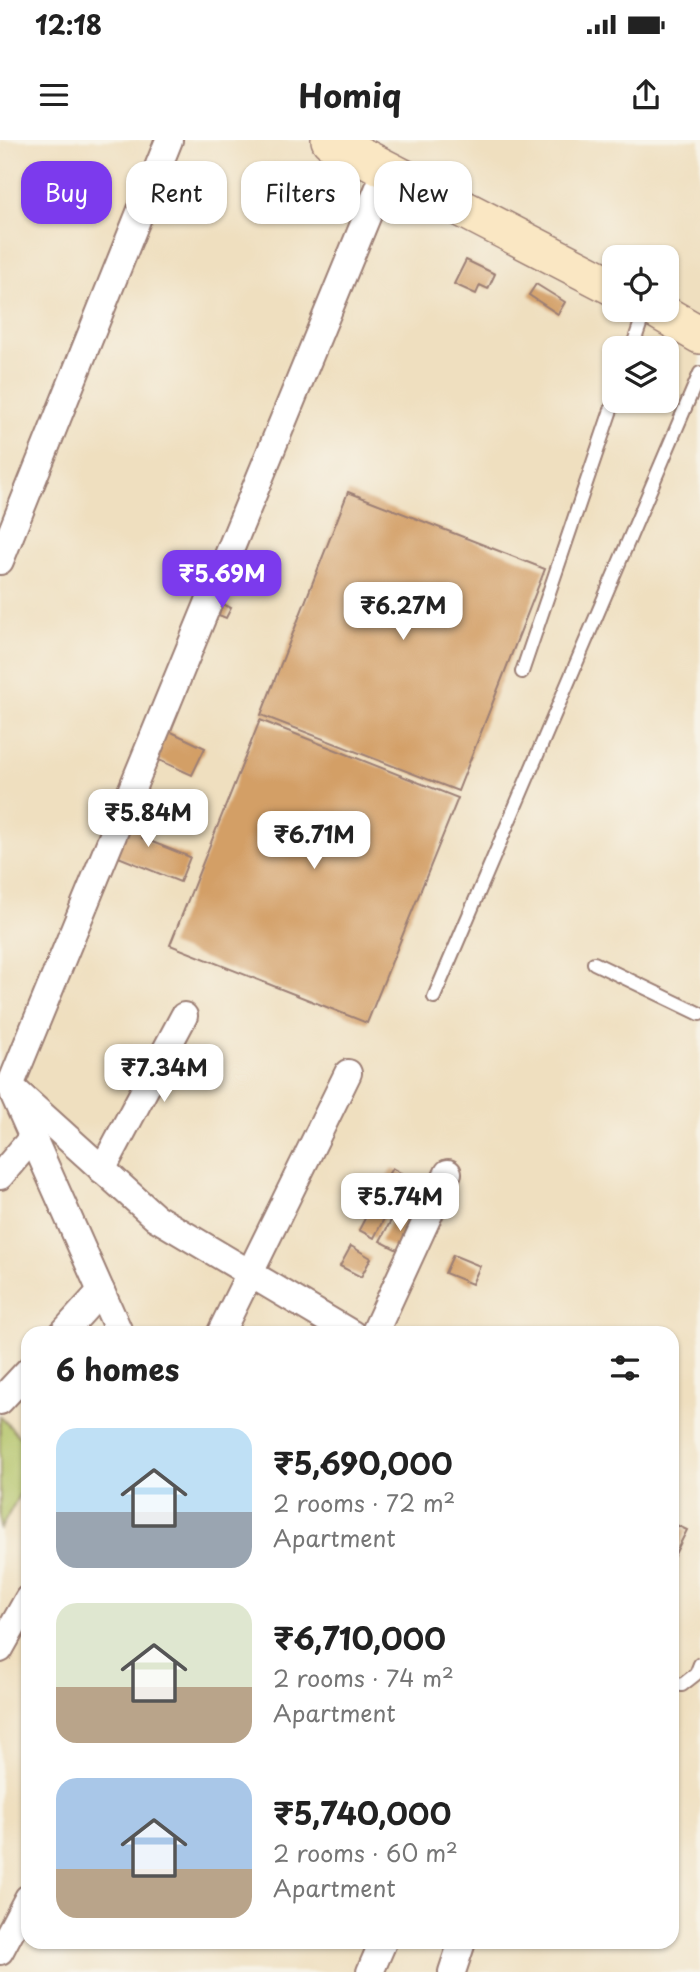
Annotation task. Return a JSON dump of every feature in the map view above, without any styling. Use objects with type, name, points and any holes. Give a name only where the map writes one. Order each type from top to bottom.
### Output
[{"type":"street","points":[[0,561],[169,140]]},
{"type":"street","points":[[330,140],[374,162]]},
{"type":"street","points":[[116,1326],[5,1078],[374,199]]},
{"type":"street","points":[[472,213],[602,281]]},
{"type":"street","points":[[678,322],[700,335]]},
{"type":"street","points":[[102,1170],[184,1016]]},
{"type":"street","points":[[224,1326],[348,1073]]},
{"type":"street","points":[[5,1078],[155,1217],[339,1326]]},
{"type":"street","points":[[0,1176],[33,1137]]},
{"type":"street","points":[[378,1326],[448,1173]]},
{"type":"street","points":[[69,1326],[101,1291]]},
{"type":"street","points":[[0,1401],[21,1378]]},
{"type":"street","points":[[0,1648],[21,1612]]},
{"type":"street","points":[[0,1951],[21,1911]]},
{"type":"street","points":[[370,1972],[380,1949]]},
{"type":"street","points":[[452,1972],[460,1949]]},
{"type":"lane","points":[[434,997],[700,373]]},
{"type":"lane","points":[[522,672],[610,413]]},
{"type":"lane","points":[[594,963],[700,1014]]},
{"type":"lane","points":[[679,1684],[696,1674],[700,1664]]},
{"type":"green space","points":[[0,1416],[21,1438],[21,1492],[0,1530]]},
{"type":"building","points":[[466,260],[495,274],[488,289],[480,285],[476,294],[454,284]]},
{"type":"building","points":[[536,284],[565,302],[558,314],[529,295]]},
{"type":"building","points":[[348,492],[545,569],[458,791],[261,715]]},
{"type":"building","points":[[219,602],[231,608],[226,618],[214,613]]},
{"type":"building","points":[[260,720],[458,798],[367,1023],[170,945]]},
{"type":"building","points":[[163,728],[205,748],[192,775],[150,756]]},
{"type":"building","points":[[129,810],[151,818],[142,838],[190,857],[180,882],[111,854]]},
{"type":"building","points":[[392,1168],[436,1193],[424,1214],[380,1189]]},
{"type":"building","points":[[375,1199],[390,1207],[374,1238],[359,1230]]},
{"type":"building","points":[[396,1211],[421,1225],[405,1254],[380,1241]]},
{"type":"building","points":[[351,1246],[371,1258],[361,1277],[340,1266]]},
{"type":"building","points":[[453,1255],[480,1266],[472,1284],[445,1273]]},
{"type":"building","points":[[679,1526],[687,1530],[679,1546]]}]
